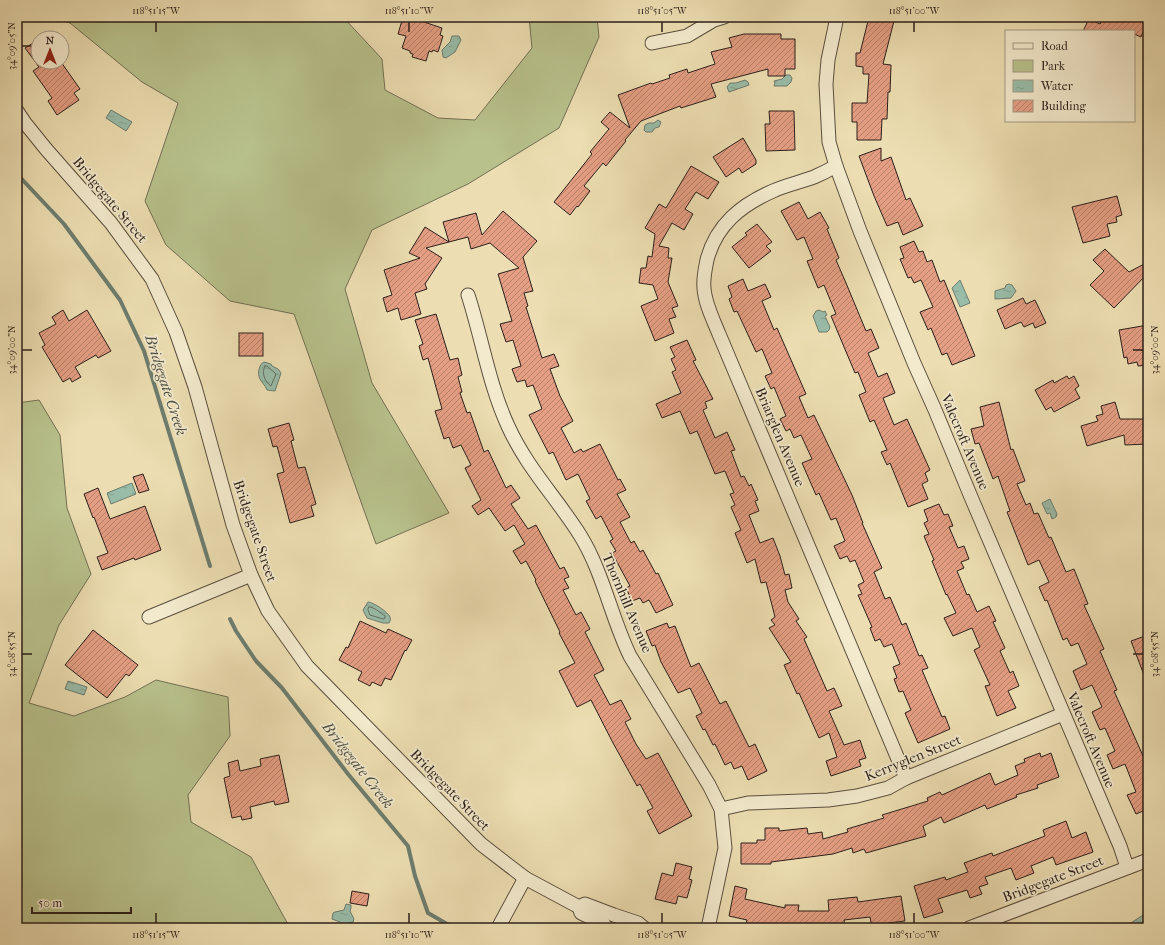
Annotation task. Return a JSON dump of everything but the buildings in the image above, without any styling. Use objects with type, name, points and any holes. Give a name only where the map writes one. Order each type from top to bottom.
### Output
[{"type":"street","points":[[652,44],[687,36],[714,20],[724,17]]},
{"type":"street","name":"Valecroft Avenue","points":[[832,18],[826,84],[829,142],[836,166],[860,231],[914,363],[1120,846],[1127,867]]},
{"type":"street","name":"Bridgegate Street","points":[[17,111],[21,126],[46,149],[112,222],[152,278],[176,332],[192,380],[233,525],[251,575],[268,611],[307,666],[481,844],[525,878],[579,907],[581,913],[604,926],[605,920],[614,915]]},
{"type":"street","name":"Briarglen Avenue","points":[[836,166],[814,177],[774,190],[746,205],[733,215],[721,228],[709,250],[704,274],[704,288],[707,302],[719,334],[906,778]]},
{"type":"street","name":"Thornhill Avenue","points":[[468,295],[498,401],[507,425],[532,470],[580,536],[593,562],[620,635],[630,656],[709,784],[720,809],[725,848],[708,928]]},
{"type":"street","points":[[149,617],[251,575]]},
{"type":"street","name":"Kerryglen Street","points":[[720,809],[748,803],[828,800],[857,796],[888,788],[906,778],[1063,714]]},
{"type":"street","name":"Bridgegate Street","points":[[969,928],[1148,860]]},
{"type":"street","points":[[498,928],[525,878]]},
{"type":"street","name":"Bridgegate Street","points":[[579,907],[585,904],[638,923],[644,928]]},
{"type":"green space","points":[[53,17],[343,17],[382,59],[385,90],[438,118],[475,120],[532,48],[529,17],[597,17],[599,37],[559,128],[468,184],[372,230],[345,289],[372,383],[449,513],[376,544],[294,314],[230,301],[166,245],[145,201],[178,103],[142,82],[70,23]]},
{"type":"green space","points":[[39,400],[60,435],[67,508],[91,574],[59,625],[29,703],[74,716],[125,697],[156,680],[228,697],[230,736],[188,795],[191,822],[251,857],[290,928],[17,928],[17,403]]},
{"type":"water","points":[[452,36],[459,36],[461,40],[455,52],[446,58],[443,57],[442,50],[450,42]]},
{"type":"water","points":[[786,75],[790,75],[792,78],[791,82],[787,86],[774,86],[774,81],[782,79]]},
{"type":"water","points":[[745,80],[749,85],[729,92],[727,87],[730,83]]},
{"type":"water","points":[[111,110],[132,122],[126,131],[106,118]]},
{"type":"water","points":[[658,120],[661,122],[659,127],[655,128],[652,132],[646,132],[644,130],[645,125],[654,123]]},
{"type":"water","points":[[960,280],[970,303],[960,307],[952,288]]},
{"type":"water","points":[[1006,285],[1012,285],[1016,291],[1011,298],[995,299],[995,291],[1005,288]]},
{"type":"water","points":[[819,310],[823,312],[825,311],[827,315],[825,316],[830,327],[827,332],[819,332],[813,316],[816,311]]},
{"type":"water","points":[[264,362],[271,364],[281,373],[275,391],[267,390],[259,377],[260,367]]},
{"type":"water","points":[[132,483],[136,494],[111,504],[107,493]]},
{"type":"water","points":[[1050,499],[1057,514],[1056,517],[1052,519],[1050,513],[1047,514],[1042,503]]},
{"type":"water","points":[[368,602],[377,605],[389,615],[389,623],[383,623],[367,618],[363,610]]},
{"type":"water","points":[[68,681],[87,687],[84,695],[65,689]]},
{"type":"water","points":[[346,904],[351,905],[350,911],[354,919],[353,922],[343,925],[332,919],[333,913],[344,910]]},
{"type":"water","points":[[1148,912],[1148,928],[1123,928],[1126,926]]},
{"type":"waterway","name":"Bridgegate Creek","points":[[17,174],[64,224],[120,300],[144,351],[210,566]]},
{"type":"waterway","name":"Bridgegate Creek","points":[[230,619],[236,631],[256,661],[282,688],[348,774],[408,846],[415,876],[428,913],[454,928]]}]
